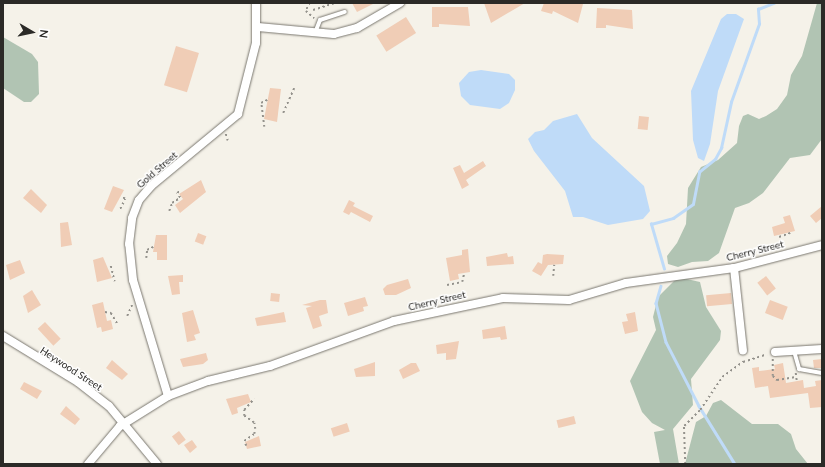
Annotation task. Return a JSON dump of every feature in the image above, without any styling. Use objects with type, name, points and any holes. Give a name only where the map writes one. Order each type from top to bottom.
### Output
[{"type":"street","name":"Gold Street","points":[[168,396],[133,280],[129,244],[132,218],[139,200],[151,186],[238,114],[247,89],[258,27],[256,3]]},
{"type":"street","points":[[258,27],[334,34],[350,31],[400,3]]},
{"type":"street","name":"Cherry Street","points":[[88,464],[124,423],[168,396],[313,352],[394,321],[464,304],[512,298],[568,300],[639,280],[734,268],[822,245]]},
{"type":"street","points":[[734,268],[743,351]]},
{"type":"street","name":"Heywood Street","points":[[3,337],[88,390],[124,423],[157,464]]},
{"type":"street","points":[[775,352],[822,349]]},
{"type":"lane","points":[[315,33],[320,20],[345,12]]},
{"type":"lane","points":[[794,351],[799,369],[822,373]]},
{"type":"path","points":[[310,3],[306,11],[311,18],[320,20]]},
{"type":"path","points":[[313,10],[325,8],[334,3]]},
{"type":"path","points":[[283,113],[294,88]]},
{"type":"path","points":[[264,127],[262,108],[263,100],[267,100]]},
{"type":"path","points":[[169,211],[172,203],[180,198],[177,193],[181,190]]},
{"type":"path","points":[[120,209],[125,199],[121,197]]},
{"type":"path","points":[[779,237],[790,233]]},
{"type":"path","points":[[146,258],[147,250],[153,247]]},
{"type":"path","points":[[553,276],[554,265]]},
{"type":"path","points":[[111,266],[115,282]]},
{"type":"path","points":[[447,285],[462,282],[464,274]]},
{"type":"path","points":[[127,316],[134,302]]},
{"type":"path","points":[[105,312],[111,313],[117,323]]},
{"type":"path","points":[[685,464],[684,426],[700,410],[722,377],[743,362],[775,352],[773,376],[777,380],[796,377]]},
{"type":"path","points":[[246,446],[244,441],[254,434],[255,429],[254,423],[244,416],[244,410],[254,399]]},
{"type":"green space","points":[[817,3],[822,3],[822,139],[810,155],[790,158],[763,193],[749,203],[735,208],[719,253],[708,261],[692,262],[678,267],[668,264],[667,256],[677,243],[686,224],[688,188],[701,167],[718,160],[737,143],[739,126],[743,116],[748,114],[759,119],[766,116],[777,109],[787,95],[791,75],[802,56]]},
{"type":"green space","points":[[3,37],[32,54],[38,62],[39,94],[31,102],[24,102],[3,88]]},
{"type":"green space","points":[[678,277],[700,282],[706,307],[721,331],[720,340],[691,379],[693,405],[673,429],[679,464],[660,464],[654,432],[665,430],[652,423],[642,412],[630,381],[656,330],[653,317],[658,297]]},
{"type":"green space","points":[[721,400],[752,424],[778,424],[791,434],[796,449],[808,464],[685,464],[696,422],[706,416],[713,403]]},
{"type":"water","points":[[727,14],[736,14],[744,19],[718,91],[710,144],[704,161],[698,158],[693,140],[691,91],[721,19]]},
{"type":"water","points":[[481,70],[509,74],[515,80],[515,90],[509,103],[500,109],[470,105],[461,96],[459,83],[469,72]]},
{"type":"water","points":[[577,114],[592,138],[644,186],[650,211],[643,219],[608,225],[583,217],[573,217],[565,191],[534,151],[528,139],[535,132],[544,130],[553,121]]},
{"type":"building","points":[[352,3],[375,3],[357,12]]},
{"type":"building","points":[[484,3],[525,3],[491,23]]},
{"type":"building","points":[[544,3],[583,4],[578,23],[553,11],[552,14],[541,11]]},
{"type":"building","points":[[432,7],[468,7],[470,26],[439,24],[439,27],[432,27]]},
{"type":"building","points":[[597,8],[632,10],[633,29],[606,25],[606,28],[596,28]]},
{"type":"building","points":[[406,17],[416,33],[386,52],[376,36]]},
{"type":"building","points":[[176,46],[199,53],[187,92],[164,85]]},
{"type":"building","points":[[270,88],[281,89],[277,122],[264,119]]},
{"type":"building","points":[[639,116],[649,117],[648,130],[638,129]]},
{"type":"building","points":[[483,161],[486,166],[466,180],[469,185],[462,189],[453,168],[460,165],[464,173]]},
{"type":"building","points":[[201,180],[206,192],[180,213],[175,205],[183,199],[179,194]]},
{"type":"building","points":[[113,186],[124,190],[112,212],[104,209]]},
{"type":"building","points":[[31,189],[47,205],[41,213],[23,198]]},
{"type":"building","points":[[349,200],[355,203],[353,206],[373,216],[370,222],[351,212],[349,215],[343,212]]},
{"type":"building","points":[[822,206],[822,218],[816,223],[810,216]]},
{"type":"building","points":[[790,215],[795,231],[774,236],[772,227],[785,223],[783,217]]},
{"type":"building","points":[[68,222],[72,245],[61,247],[60,223]]},
{"type":"building","points":[[198,233],[206,236],[203,245],[195,241]]},
{"type":"building","points":[[156,235],[167,235],[167,260],[157,260],[157,252],[153,252]]},
{"type":"building","points":[[468,249],[470,272],[458,274],[459,279],[450,281],[446,258],[462,255],[462,250]]},
{"type":"building","points":[[507,253],[508,257],[513,256],[514,264],[487,266],[486,257]]},
{"type":"building","points":[[543,255],[564,255],[563,264],[548,265],[541,276],[532,271],[538,262],[542,264]]},
{"type":"building","points":[[103,257],[112,278],[97,282],[93,260]]},
{"type":"building","points":[[20,260],[25,273],[10,280],[6,265]]},
{"type":"building","points":[[183,275],[183,282],[179,282],[180,294],[172,295],[168,276]]},
{"type":"building","points":[[766,276],[776,289],[767,295],[757,283]]},
{"type":"building","points":[[408,279],[411,288],[396,295],[385,295],[383,289],[387,285]]},
{"type":"building","points":[[32,290],[41,305],[28,313],[23,296]]},
{"type":"building","points":[[271,293],[280,294],[279,302],[270,301]]},
{"type":"building","points":[[731,293],[732,304],[707,306],[706,295]]},
{"type":"building","points":[[365,297],[368,306],[363,307],[364,311],[348,316],[344,303]]},
{"type":"building","points":[[320,300],[326,300],[328,313],[319,316],[322,326],[313,329],[306,308],[312,306],[302,305]]},
{"type":"building","points":[[770,300],[788,307],[783,320],[765,313]]},
{"type":"building","points":[[103,302],[107,321],[111,320],[113,329],[102,332],[101,327],[97,328],[92,305]]},
{"type":"building","points":[[193,310],[200,333],[194,335],[196,340],[187,342],[182,313]]},
{"type":"building","points":[[284,312],[286,322],[257,326],[255,318]]},
{"type":"building","points":[[635,312],[638,331],[625,334],[622,322],[628,321],[626,314]]},
{"type":"building","points":[[45,322],[61,339],[53,346],[38,329]]},
{"type":"building","points":[[505,326],[507,339],[501,340],[500,337],[483,339],[482,330]]},
{"type":"building","points":[[459,341],[456,359],[446,360],[446,353],[437,354],[436,345]]},
{"type":"building","points":[[206,353],[208,360],[203,364],[183,367],[180,359]]},
{"type":"building","points":[[822,359],[822,368],[814,368],[813,360]]},
{"type":"building","points":[[112,360],[128,374],[122,380],[106,368]]},
{"type":"building","points":[[375,362],[375,376],[356,377],[354,369]]},
{"type":"building","points":[[411,363],[416,363],[420,371],[403,379],[399,370]]},
{"type":"building","points":[[783,363],[786,383],[803,380],[804,388],[816,386],[815,381],[822,380],[822,407],[810,408],[808,393],[770,398],[768,386],[755,388],[752,368],[759,367],[759,371],[775,369],[774,365]]},
{"type":"building","points":[[24,382],[42,391],[37,399],[20,389]]},
{"type":"building","points":[[248,394],[251,402],[237,408],[238,413],[232,415],[226,399]]},
{"type":"building","points":[[66,406],[80,419],[75,425],[60,414]]},
{"type":"building","points":[[574,416],[576,424],[558,428],[557,420]]},
{"type":"building","points":[[347,423],[350,432],[334,437],[331,428]]},
{"type":"building","points":[[179,431],[186,440],[179,445],[172,437]]},
{"type":"building","points":[[259,436],[261,446],[247,449],[245,442]]},
{"type":"building","points":[[192,440],[197,447],[190,453],[184,445]]},
{"type":"waterway","points":[[664,269],[651,224],[673,218],[693,204],[699,172],[715,159],[721,148],[731,102],[759,24],[758,9],[774,3]]},
{"type":"waterway","points":[[661,286],[656,303],[666,342],[699,406],[735,464]]}]
